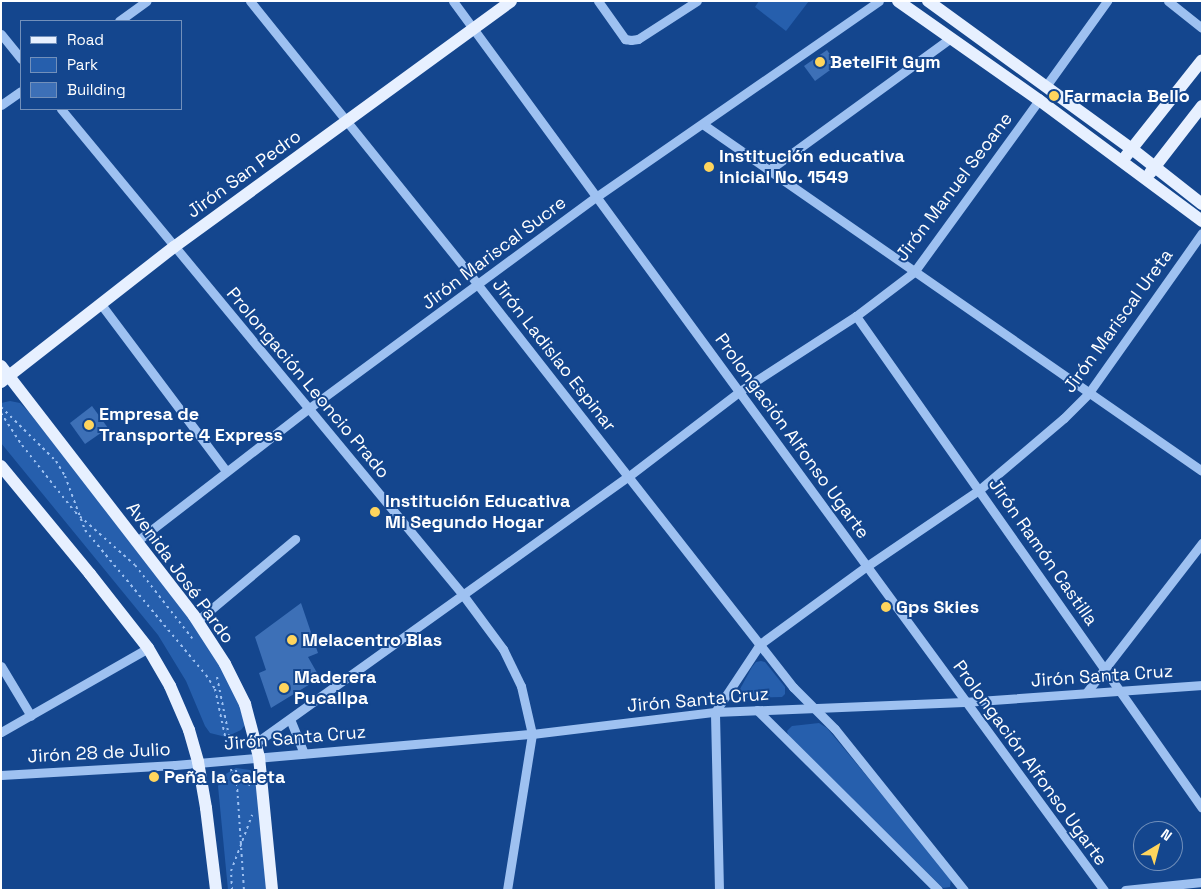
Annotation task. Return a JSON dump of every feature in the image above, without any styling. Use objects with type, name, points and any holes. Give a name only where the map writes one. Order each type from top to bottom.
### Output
[{"type":"main road","name":"Jirón San Pedro","points":[[4,375],[174,247],[511,1]]},
{"type":"main road","points":[[898,1],[1039,100],[1202,221]]},
{"type":"main road","points":[[928,1],[1046,86],[1202,204]]},
{"type":"main road","points":[[1122,162],[1202,60]]},
{"type":"main road","points":[[1145,179],[1202,106]]},
{"type":"main road","name":"Avenida José Pardo","points":[[4,375],[137,541],[197,622],[224,664],[245,704],[257,742],[272,890]]},
{"type":"main road","points":[[1,466],[148,648],[174,695],[189,730],[198,762],[216,890]]},
{"type":"street","points":[[120,20],[147,1]]},
{"type":"street","name":"Jirón Ladislao Espinar","points":[[250,1],[478,285],[793,686],[835,729],[964,890]]},
{"type":"street","name":"Prolongación Alfonso Ugarte","points":[[453,1],[740,390],[964,702],[1104,890]]},
{"type":"street","points":[[598,1],[624,39],[631,40],[638,39],[697,1]]},
{"type":"street","name":"Jirón Mariscal Sucre","points":[[137,541],[308,409],[596,197],[704,125],[879,1]]},
{"type":"street","points":[[1046,86],[1107,1]]},
{"type":"street","points":[[1168,1],[1202,28]]},
{"type":"street","points":[[1,34],[20,58]]},
{"type":"street","points":[[769,170],[951,38]]},
{"type":"street","points":[[1,106],[20,92]]},
{"type":"street","name":"Jirón Manuel Seoane","points":[[257,742],[628,476],[740,390],[856,316],[914,272],[1039,100]]},
{"type":"street","name":"Prolongación Leoncio Prado","points":[[62,110],[463,595],[503,649],[521,686],[532,734],[507,890]]},
{"type":"street","points":[[704,125],[1088,394],[1202,471]]},
{"type":"street","name":"Jirón Mariscal Ureta","points":[[715,712],[760,644],[867,566],[979,490],[1064,418],[1088,394],[1202,233]]},
{"type":"street","points":[[100,303],[226,471]]},
{"type":"street","name":"Jirón Ramón Castilla","points":[[856,316],[1202,808]]},
{"type":"street","points":[[197,622],[296,539]]},
{"type":"street","points":[[1086,694],[1202,543]]},
{"type":"street","points":[[1,732],[148,648]]},
{"type":"street","points":[[1,666],[32,716]]},
{"type":"street","name":"Jirón Santa Cruz","points":[[198,762],[532,734],[715,712],[964,702],[1202,685]]},
{"type":"street","points":[[757,710],[938,890]]},
{"type":"street","points":[[715,712],[719,890]]},
{"type":"street","points":[[290,719],[304,753]]},
{"type":"street","name":"Jirón 28 de Julio","points":[[1,775],[198,762]]},
{"type":"street","points":[[1124,890],[1191,886],[1202,882]]},
{"type":"path","points":[[1,413],[22,445],[74,512],[134,565],[193,639]]},
{"type":"path","points":[[216,675],[237,777],[244,890]]},
{"type":"green space","points":[[759,1],[809,1],[786,31],[755,7]]},
{"type":"green space","points":[[10,401],[20,403],[28,411],[195,622],[237,697],[245,725],[241,730],[226,737],[210,733],[205,726],[186,681],[158,635],[1,443],[1,403]]},
{"type":"green space","points":[[756,662],[765,662],[785,687],[785,694],[782,697],[742,698],[740,689],[752,667]]},
{"type":"green space","points":[[819,723],[827,728],[951,878],[950,887],[943,888],[789,738],[787,731],[792,726]]},
{"type":"green space","points":[[236,768],[250,770],[255,773],[269,890],[228,890],[218,786],[224,775]]},
{"type":"building","points":[[827,50],[837,65],[815,81],[804,66]]},
{"type":"building","name":"Empresa de Transporte 4 Express","points":[[92,406],[108,428],[85,444],[70,423]]},
{"type":"building","points":[[301,603],[318,653],[308,657],[320,678],[271,708],[259,673],[266,670],[255,637]]},
{"type":"place","name":"BetelFit Gym","points":[[820,62]]},
{"type":"place","name":"Farmacia Bello","points":[[1054,96]]},
{"type":"place","name":"Institución educativa inicial No. 1549","points":[[709,167]]},
{"type":"place","name":"Empresa de Transporte 4 Express","points":[[89,425]]},
{"type":"place","name":"Institución Educativa Mi Segundo Hogar","points":[[375,512]]},
{"type":"place","name":"Gps Skies","points":[[886,607]]},
{"type":"place","name":"Melacentro Blas","points":[[292,640]]},
{"type":"place","name":"Maderera Pucallpa","points":[[284,688]]},
{"type":"place","name":"Peña la caleta","points":[[154,777]]}]
